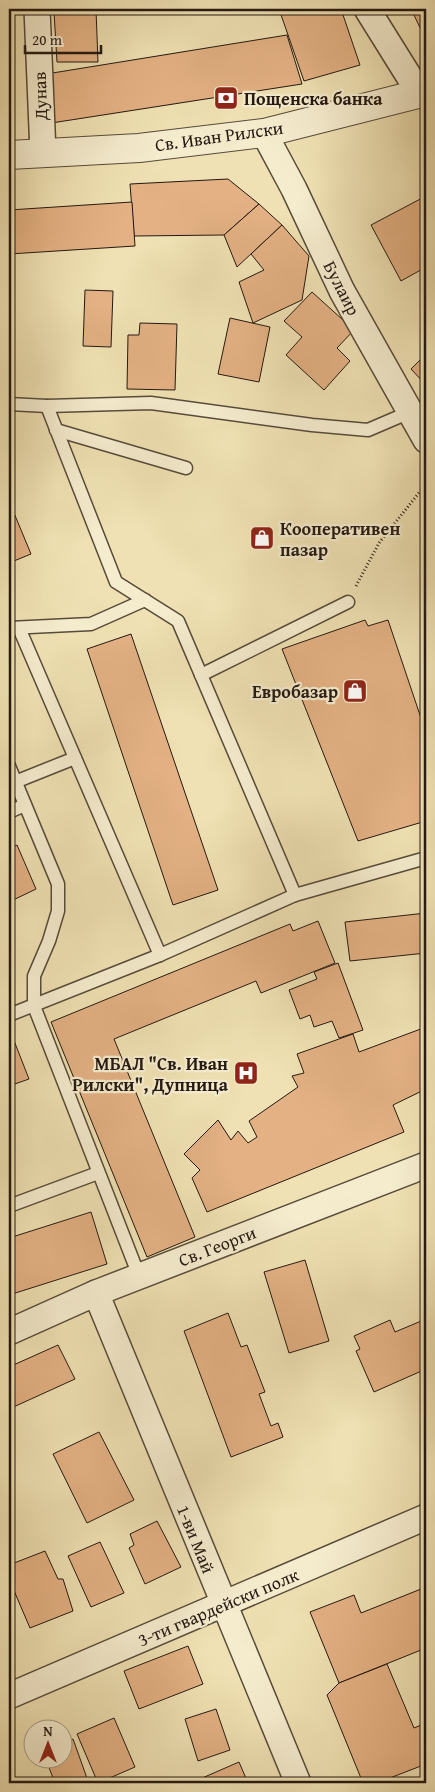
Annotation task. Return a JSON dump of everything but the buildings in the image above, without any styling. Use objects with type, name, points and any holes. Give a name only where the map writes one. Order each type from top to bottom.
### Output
[{"type":"street","name":"Дунав","points":[[37,9],[43,153]]},
{"type":"street","points":[[367,9],[423,93]]},
{"type":"street","name":"Св. Иван Рилски","points":[[9,155],[139,148],[264,133],[423,93]]},
{"type":"street","name":"Булаир","points":[[264,133],[294,189],[342,291],[426,440]]},
{"type":"street","name":"Св. Георги","points":[[9,1332],[140,1276],[426,1165]]},
{"type":"street","name":"1-ви Май","points":[[96,1294],[298,1783]]},
{"type":"street","name":"3-ти гвардейски полк","points":[[9,1696],[426,1517]]},
{"type":"lane","points":[[9,404],[47,406],[151,403],[312,425],[368,430],[410,412]]},
{"type":"lane","points":[[47,406],[116,582],[178,621],[295,895]]},
{"type":"lane","points":[[56,430],[186,468]]},
{"type":"lane","points":[[145,600],[91,624],[14,628],[75,758],[160,955]]},
{"type":"lane","points":[[201,675],[348,602]]},
{"type":"lane","points":[[15,782],[75,758]]},
{"type":"lane","points":[[9,766],[58,884],[58,911],[49,941],[34,976],[34,1006],[140,1276]]},
{"type":"lane","points":[[9,812],[25,805]]},
{"type":"lane","points":[[9,1015],[160,955],[295,895],[426,858]]},
{"type":"lane","points":[[9,1206],[98,1173]]},
{"type":"path","points":[[348,602],[379,543],[426,486]]},
{"type":"place","name":"Пощенска банка","points":[[226,98]]},
{"type":"place","name":"Кооперативен пазар","points":[[262,538]]},
{"type":"place","name":"Евробазар","points":[[355,691]]},
{"type":"place","name":"МБАЛ \"Св. Иван Рилски\", Дупница","points":[[246,1073]]}]
